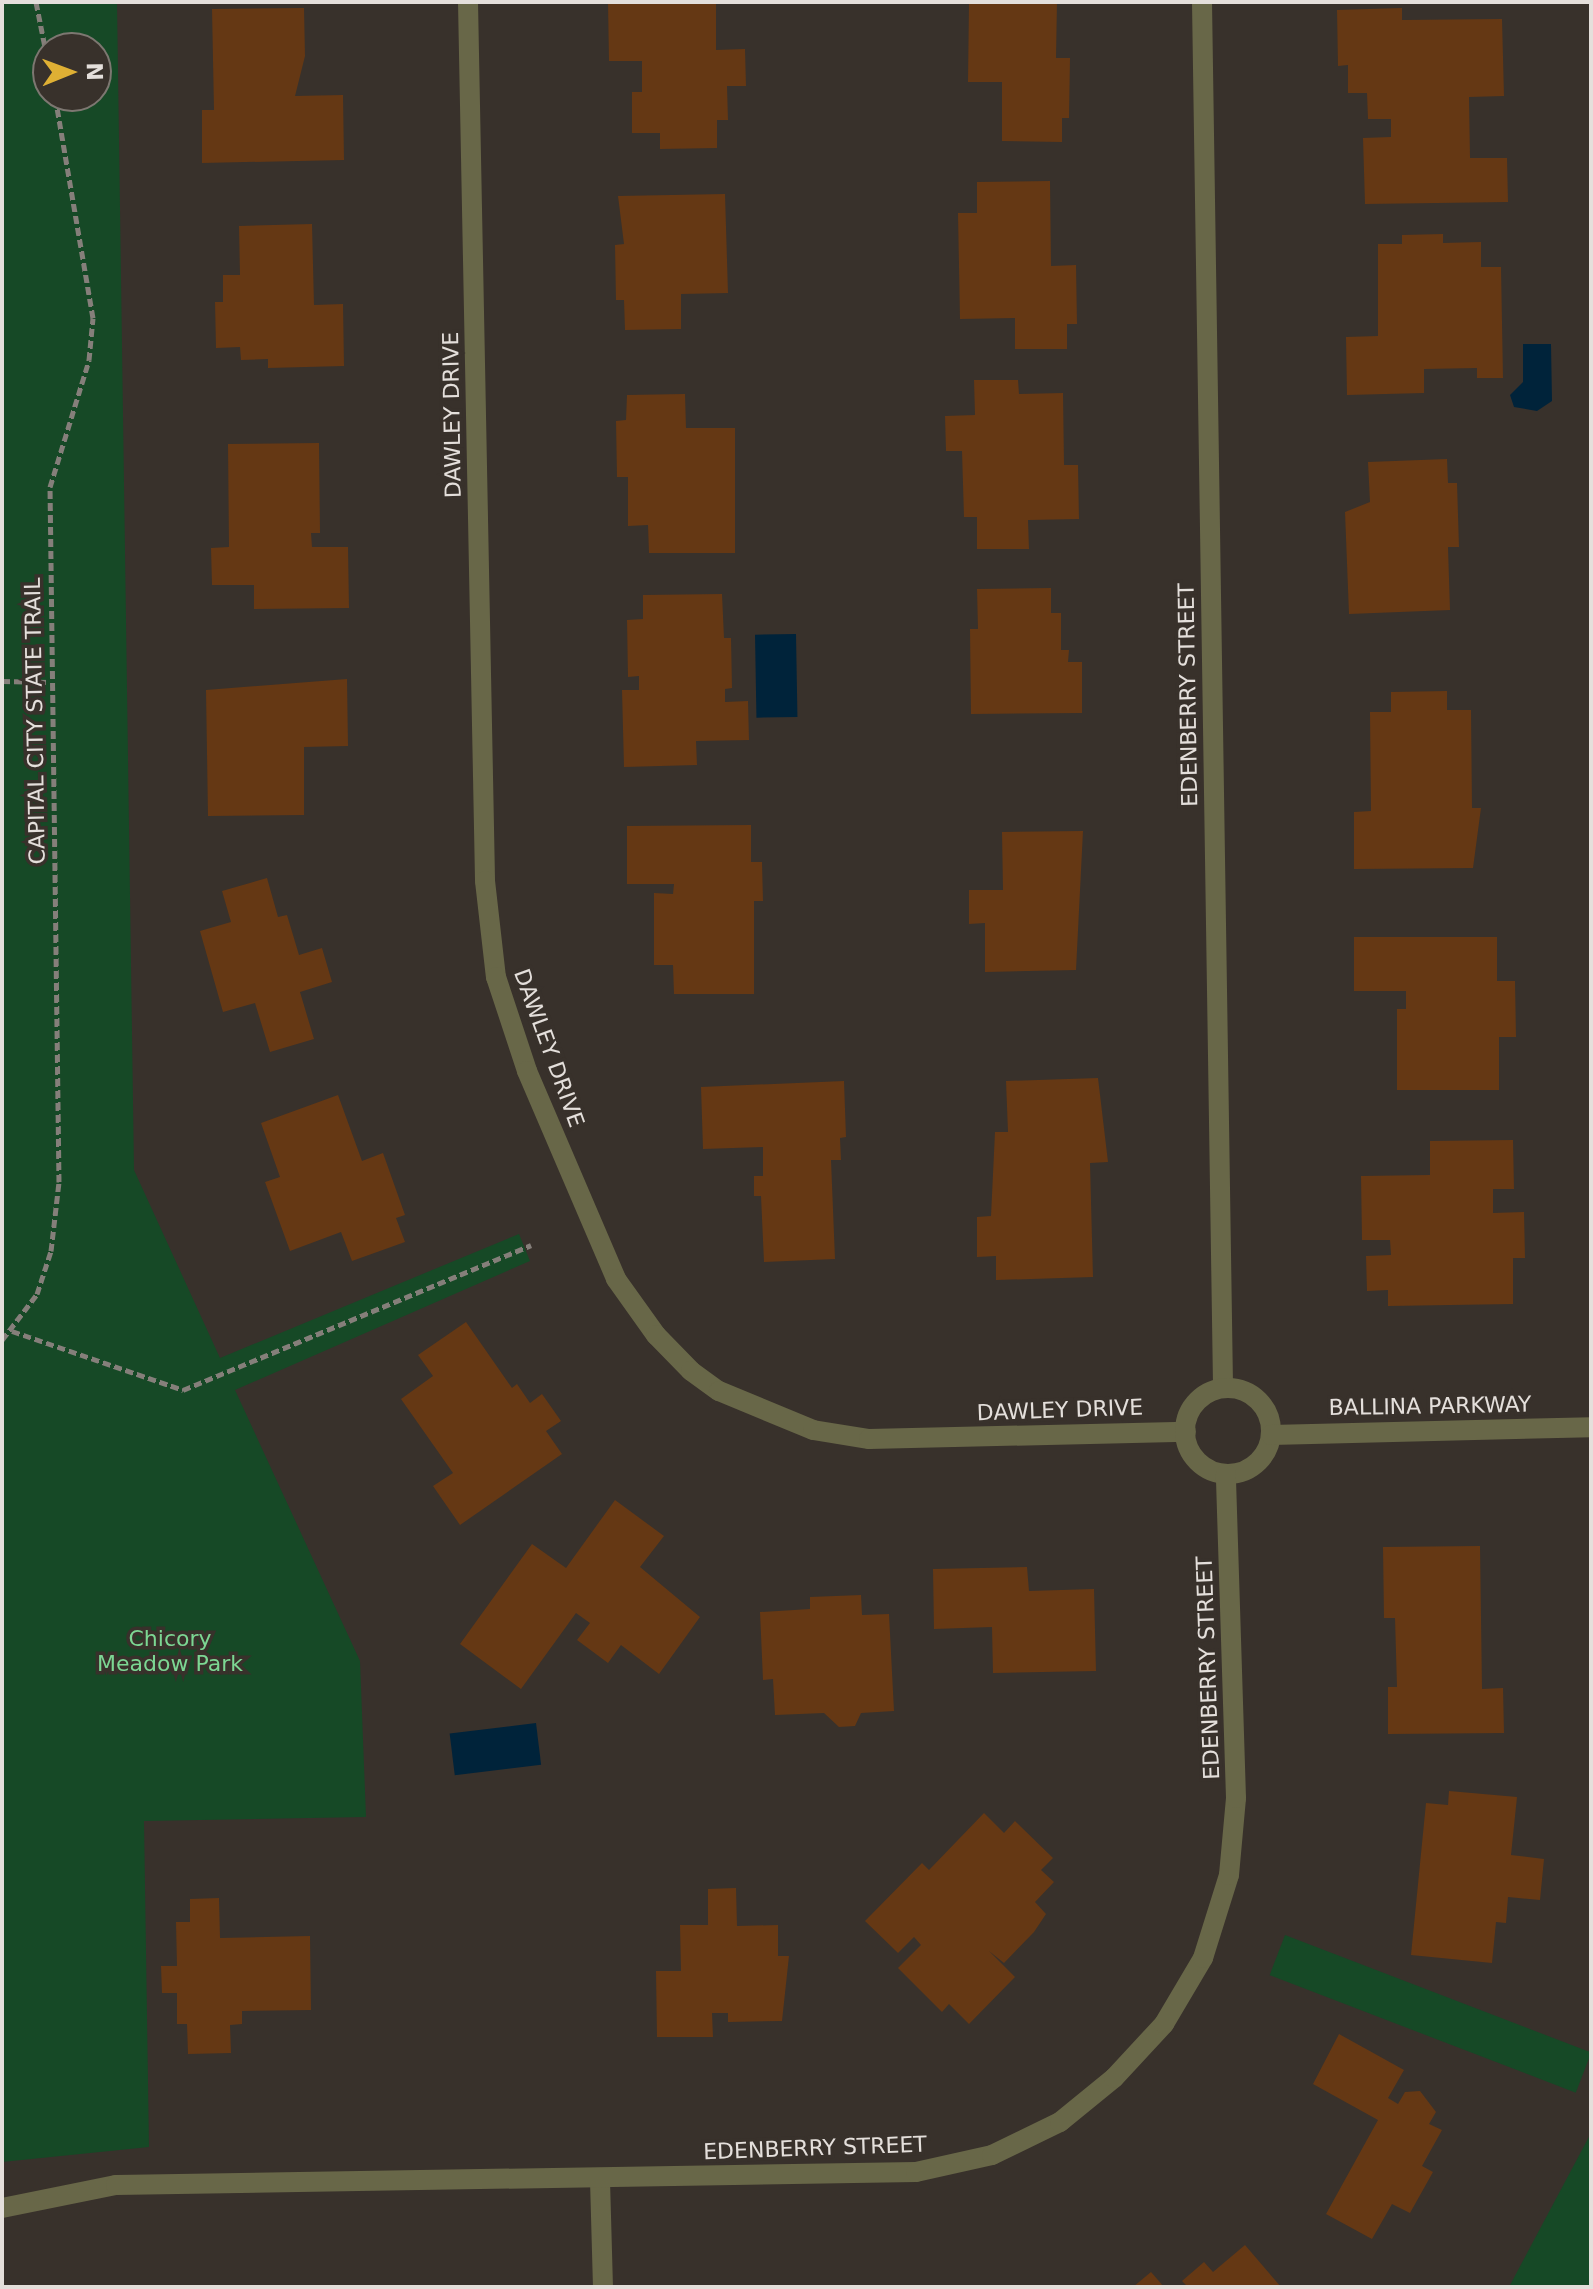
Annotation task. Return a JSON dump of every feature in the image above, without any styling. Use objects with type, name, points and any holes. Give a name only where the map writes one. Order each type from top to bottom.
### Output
[{"type":"street","name":"DAWLEY DRIVE","points":[[468,2],[485,881],[494,963],[527,1071],[616,1279],[656,1335],[691,1371],[719,1391],[813,1430],[869,1439],[1186,1432]]},
{"type":"street","name":"EDENBERRY STREET","points":[[1202,2],[1223,1388]]},
{"type":"street","points":[[1223,1388],[1258,1400],[1271,1435],[1261,1459],[1226,1474],[1193,1456],[1186,1432],[1192,1407],[1223,1388]]},
{"type":"street","name":"BALLINA PARKWAY","points":[[1271,1435],[1591,1427]]},
{"type":"street","name":"EDENBERRY STREET","points":[[2,2208],[116,2185],[600,2180],[916,2172],[992,2155],[1060,2122],[1114,2078],[1164,2024],[1203,1958],[1229,1875],[1236,1798],[1226,1474]]},
{"type":"street","points":[[600,2180],[603,2287]]},
{"type":"path","points":[[36,2],[42,32]]},
{"type":"path","name":"CAPITAL CITY STATE TRAIL","points":[[2,1340],[12,1331],[37,1294],[51,1251],[59,1182],[50,682],[50,487],[89,360],[93,318],[58,112]]},
{"type":"path","points":[[2,681],[50,682]]},
{"type":"path","points":[[12,1331],[183,1390],[531,1245]]},
{"type":"green space","name":"Chicory Meadow Park","points":[[2,2],[117,2],[134,1170],[220,1358],[519,1234],[530,1261],[235,1390],[360,1661],[366,1817],[144,1821],[149,2147],[2,2162]]},
{"type":"green space","points":[[1285,1935],[1591,2052],[1576,2093],[1270,1975]]},
{"type":"green space","points":[[1591,2133],[1591,2287],[1509,2287]]},
{"type":"water","points":[[1523,344],[1551,344],[1552,401],[1537,411],[1514,407],[1510,395],[1523,382]]},
{"type":"water","points":[[796,634],[797,717],[756,718],[755,635]]},
{"type":"water","points":[[536,1723],[541,1765],[455,1775],[450,1734]]},
{"type":"building","points":[[608,2],[716,2],[716,50],[745,49],[746,86],[727,86],[728,120],[717,120],[717,148],[660,149],[660,133],[632,133],[632,92],[642,92],[642,61],[609,61]]},
{"type":"building","points":[[969,2],[1057,2],[1056,58],[1070,58],[1069,118],[1062,118],[1062,142],[1002,141],[1002,82],[968,82]]},
{"type":"building","points":[[304,8],[305,56],[295,96],[343,95],[344,160],[202,163],[202,110],[214,110],[212,9]]},
{"type":"building","points":[[1402,8],[1402,20],[1502,19],[1504,96],[1469,97],[1470,158],[1507,158],[1508,202],[1365,204],[1363,138],[1391,137],[1391,119],[1368,119],[1367,93],[1348,93],[1348,65],[1338,66],[1337,10]]},
{"type":"building","points":[[1050,181],[1051,266],[1076,265],[1077,324],[1067,324],[1067,349],[1015,349],[1015,318],[960,319],[958,213],[977,213],[977,182]]},
{"type":"building","points":[[725,194],[728,293],[681,294],[681,329],[625,330],[624,300],[616,300],[615,245],[624,244],[618,196]]},
{"type":"building","points":[[312,224],[314,305],[343,304],[344,366],[268,368],[268,359],[241,360],[240,347],[216,348],[215,302],[223,302],[223,275],[240,275],[239,226]]},
{"type":"building","points":[[1443,234],[1443,243],[1481,242],[1481,267],[1501,267],[1503,378],[1477,378],[1477,368],[1424,369],[1424,393],[1347,395],[1346,337],[1378,336],[1378,244],[1402,244],[1402,235]]},
{"type":"building","points":[[974,380],[1018,380],[1019,394],[1063,393],[1064,465],[1078,465],[1079,519],[1028,520],[1029,549],[977,549],[977,517],[964,517],[962,451],[946,451],[945,416],[975,415]]},
{"type":"building","points":[[685,394],[686,428],[735,428],[735,553],[649,553],[648,525],[628,526],[628,477],[617,477],[616,421],[626,420],[627,395]]},
{"type":"building","points":[[319,443],[320,533],[311,533],[312,547],[348,547],[349,608],[254,609],[254,585],[212,585],[211,548],[229,547],[228,444]]},
{"type":"building","points":[[1447,459],[1448,483],[1457,483],[1459,547],[1448,547],[1450,610],[1349,614],[1345,512],[1370,502],[1368,462]]},
{"type":"building","points":[[1051,588],[1051,613],[1061,613],[1061,650],[1069,650],[1068,662],[1082,662],[1082,713],[971,714],[970,629],[978,629],[977,589]]},
{"type":"building","points":[[722,594],[724,638],[731,638],[732,688],[725,689],[725,702],[748,701],[749,740],[696,741],[697,765],[624,767],[622,690],[639,690],[639,676],[628,677],[627,620],[643,619],[643,595]]},
{"type":"building","points":[[347,679],[348,746],[304,747],[304,815],[208,816],[206,690]]},
{"type":"building","points":[[1447,691],[1447,710],[1471,710],[1472,808],[1481,808],[1473,868],[1354,869],[1354,812],[1371,811],[1370,712],[1391,712],[1391,692]]},
{"type":"building","points":[[751,825],[751,862],[762,862],[763,901],[754,901],[754,994],[674,994],[673,965],[654,965],[654,893],[673,894],[674,884],[627,884],[627,826]]},
{"type":"building","points":[[1083,831],[1076,970],[985,972],[985,923],[969,924],[969,890],[1003,890],[1002,832]]},
{"type":"building","points":[[267,878],[278,917],[287,915],[299,955],[322,948],[332,982],[300,992],[314,1039],[270,1052],[255,1003],[223,1012],[200,931],[231,922],[222,891]]},
{"type":"building","points":[[1354,937],[1497,937],[1497,981],[1515,981],[1516,1037],[1499,1037],[1499,1090],[1397,1090],[1397,1009],[1406,1009],[1406,991],[1354,991]]},
{"type":"building","points":[[1098,1078],[1108,1162],[1090,1163],[1093,1277],[996,1280],[996,1256],[977,1257],[977,1217],[991,1216],[995,1132],[1008,1132],[1006,1081]]},
{"type":"building","points":[[844,1081],[846,1137],[840,1138],[841,1160],[831,1160],[835,1259],[764,1262],[761,1196],[754,1196],[754,1176],[763,1176],[763,1147],[703,1149],[701,1087]]},
{"type":"building","points":[[338,1095],[362,1161],[383,1153],[405,1215],[396,1218],[405,1242],[352,1261],[341,1232],[290,1251],[265,1182],[280,1177],[261,1123]]},
{"type":"building","points":[[1513,1140],[1514,1189],[1493,1189],[1493,1213],[1524,1212],[1525,1258],[1513,1258],[1513,1304],[1388,1306],[1388,1290],[1367,1291],[1366,1256],[1391,1255],[1390,1240],[1362,1240],[1361,1176],[1430,1175],[1430,1141]]},
{"type":"building","points":[[466,1322],[512,1388],[517,1384],[530,1403],[542,1394],[561,1421],[546,1431],[562,1454],[460,1525],[433,1486],[453,1473],[401,1399],[433,1376],[418,1355]]},
{"type":"building","points":[[615,1500],[664,1536],[640,1567],[700,1617],[659,1674],[621,1645],[608,1663],[577,1640],[590,1623],[576,1613],[521,1689],[460,1644],[532,1544],[566,1568]]},
{"type":"building","points":[[1480,1546],[1482,1689],[1503,1688],[1504,1733],[1388,1734],[1388,1687],[1397,1687],[1395,1618],[1384,1618],[1383,1547]]},
{"type":"building","points":[[1027,1567],[1029,1591],[1094,1589],[1096,1671],[993,1673],[992,1627],[934,1629],[933,1569]]},
{"type":"building","points":[[861,1595],[862,1615],[889,1614],[894,1711],[861,1713],[855,1726],[839,1727],[824,1713],[775,1715],[773,1679],[763,1680],[760,1612],[810,1609],[810,1597]]},
{"type":"building","points":[[1449,1791],[1517,1797],[1511,1855],[1544,1859],[1540,1900],[1508,1897],[1506,1923],[1496,1922],[1492,1963],[1411,1955],[1426,1803],[1448,1805]]},
{"type":"building","points":[[984,1813],[1004,1833],[1015,1821],[1053,1858],[1041,1870],[1054,1882],[1035,1902],[1046,1914],[1034,1932],[1004,1963],[989,1951],[1015,1977],[969,2024],[949,2004],[942,2012],[898,1968],[921,1945],[914,1937],[898,1953],[865,1921],[922,1863],[929,1870]]},
{"type":"building","points":[[736,1888],[737,1926],[778,1925],[778,1956],[789,1956],[782,2021],[728,2022],[728,2013],[712,2013],[713,2037],[657,2037],[656,1971],[681,1971],[680,1925],[708,1925],[708,1889]]},
{"type":"building","points":[[219,1898],[220,1938],[310,1936],[311,2010],[242,2011],[242,2024],[230,2025],[231,2053],[188,2054],[187,2024],[177,2024],[177,1993],[162,1993],[161,1966],[177,1966],[176,1922],[190,1922],[190,1899]]},
{"type":"building","points":[[1339,2034],[1404,2070],[1388,2098],[1398,2104],[1405,2092],[1420,2091],[1436,2112],[1429,2124],[1442,2130],[1422,2166],[1433,2172],[1410,2213],[1392,2204],[1372,2239],[1326,2214],[1378,2120],[1313,2084]]},
{"type":"building","points":[[1245,2245],[1281,2287],[1188,2287],[1182,2281],[1204,2262],[1213,2272]]},
{"type":"building","points":[[1151,2272],[1164,2287],[1133,2287]]}]
